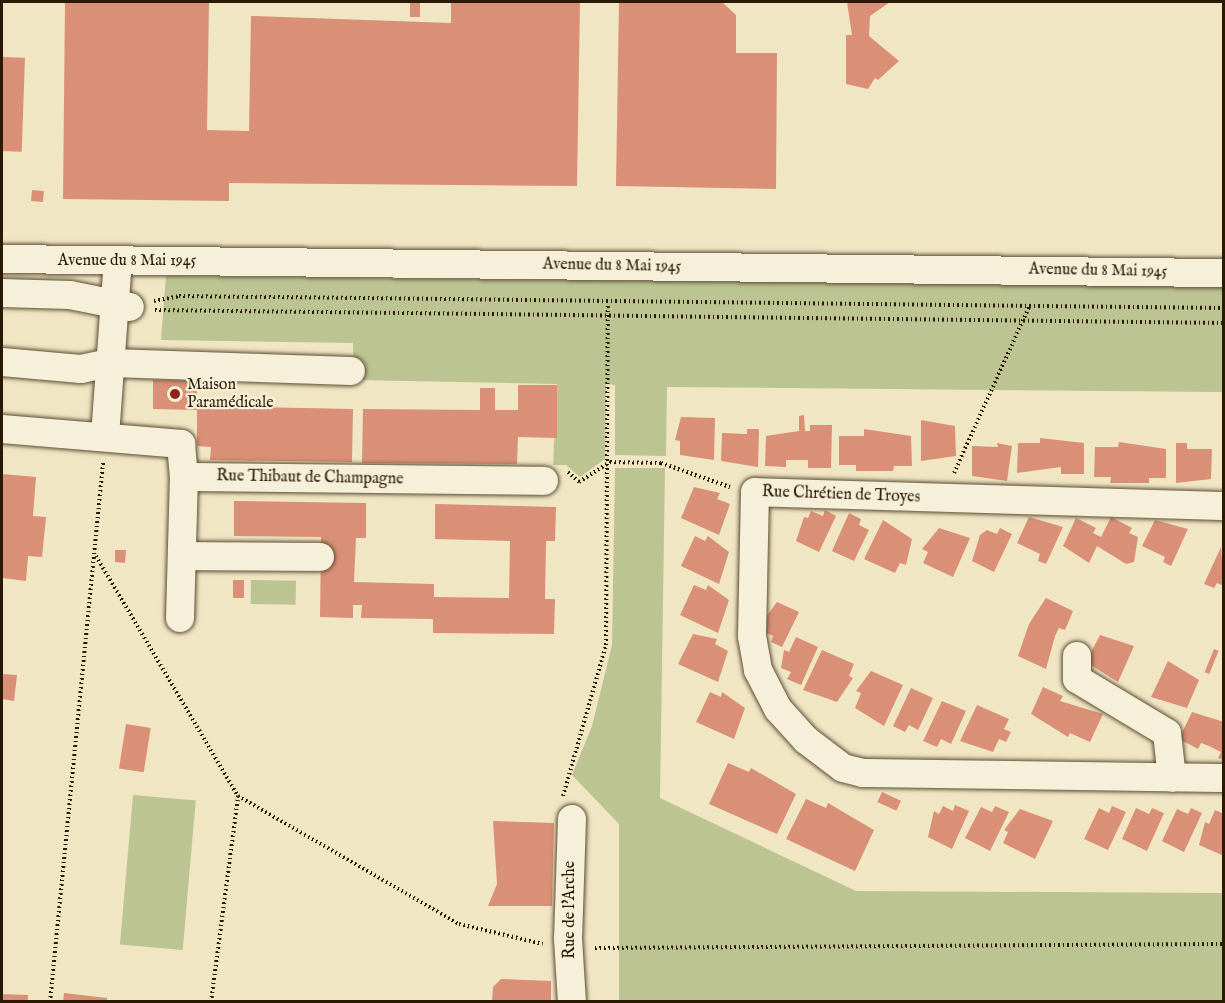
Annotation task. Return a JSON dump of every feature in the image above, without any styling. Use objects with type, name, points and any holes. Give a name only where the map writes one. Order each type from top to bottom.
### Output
[{"type":"street","name":"Avenue du 8 Mai 1945","points":[[2,259],[1224,273]]},
{"type":"street","points":[[105,436],[111,363],[123,306],[117,261]]},
{"type":"street","points":[[2,293],[70,295],[123,306]]},
{"type":"street","points":[[2,362],[81,369],[111,363],[351,371]]},
{"type":"street","points":[[2,429],[181,444],[184,477],[180,618]]},
{"type":"street","name":"Rue Thibaut de Champagne","points":[[184,477],[544,481]]},
{"type":"street","name":"Rue Chrétien de Troyes","points":[[1224,506],[755,492],[752,636],[758,670],[778,709],[825,757],[862,773],[1224,778]]},
{"type":"street","points":[[182,556],[320,557]]},
{"type":"street","points":[[1077,656],[1077,679],[1167,733],[1172,777]]},
{"type":"street","name":"Rue de l'Arche","points":[[572,819],[569,948],[572,1002]]},
{"type":"path","points":[[123,306],[179,296],[608,303],[1224,308]]},
{"type":"path","points":[[572,819],[561,791],[585,728],[606,645],[610,462],[608,303]]},
{"type":"path","points":[[123,306],[165,311],[608,318],[1224,323]]},
{"type":"path","points":[[943,498],[1029,307]]},
{"type":"path","points":[[50,1002],[96,556],[105,436]]},
{"type":"path","points":[[544,481],[552,470],[566,470],[579,482],[610,462],[672,464],[755,492]]},
{"type":"path","points":[[96,556],[238,796],[459,924],[569,948],[1224,944]]},
{"type":"path","points":[[211,1002],[238,796]]},
{"type":"green space","points":[[166,276],[1223,287],[1223,392],[667,387],[666,456],[615,455],[615,385],[606,384],[605,459],[580,477],[566,465],[553,465],[557,384],[354,380],[353,343],[161,340]]},
{"type":"green space","points":[[615,468],[665,468],[660,798],[856,891],[1223,893],[1223,1001],[619,1001],[619,824],[572,775],[592,726],[612,645]]},
{"type":"green space","points":[[251,580],[296,581],[296,605],[251,604]]},
{"type":"green space","points":[[133,795],[196,800],[183,950],[120,944]]},
{"type":"building","points":[[65,2],[209,3],[207,130],[249,131],[251,16],[451,23],[451,2],[580,2],[577,186],[229,183],[229,201],[63,199]]},
{"type":"building","points":[[410,2],[420,2],[420,17],[410,17]]},
{"type":"building","points":[[619,2],[722,2],[736,15],[736,53],[777,53],[776,189],[616,186]]},
{"type":"building","points":[[847,2],[890,2],[870,16],[869,36],[899,61],[878,80],[875,78],[868,89],[846,84],[846,35],[852,35]]},
{"type":"building","points":[[2,57],[25,58],[22,152],[2,151]]},
{"type":"building","points":[[32,190],[44,191],[43,202],[31,201]]},
{"type":"building","points":[[153,380],[197,381],[197,406],[353,409],[352,462],[210,460],[211,447],[197,446],[197,410],[153,409]]},
{"type":"building","points":[[518,385],[557,385],[557,438],[518,437],[517,464],[362,463],[363,409],[480,410],[480,388],[495,388],[495,410],[518,410]]},
{"type":"building","points":[[804,415],[805,431],[810,431],[810,425],[832,425],[831,468],[808,468],[808,460],[786,460],[786,467],[765,466],[766,436],[799,431],[799,416]]},
{"type":"building","points":[[681,417],[715,418],[714,460],[680,455],[680,441],[675,440]]},
{"type":"building","points":[[921,420],[955,426],[956,456],[921,461]]},
{"type":"building","points":[[747,429],[759,429],[758,467],[721,461],[722,433],[747,434]]},
{"type":"building","points":[[864,429],[911,436],[912,466],[894,466],[893,471],[856,471],[856,465],[839,465],[839,436],[864,436]]},
{"type":"building","points":[[1040,438],[1084,443],[1084,474],[1061,474],[1061,467],[1017,473],[1018,443],[1040,443]]},
{"type":"building","points":[[1119,442],[1166,449],[1166,478],[1149,478],[1149,483],[1110,483],[1111,477],[1094,477],[1095,447],[1118,447]]},
{"type":"building","points":[[997,443],[1012,446],[1007,481],[972,476],[972,446],[998,447]]},
{"type":"building","points":[[1176,443],[1187,443],[1187,449],[1212,449],[1211,479],[1176,483]]},
{"type":"building","points":[[2,474],[36,477],[33,516],[46,517],[42,557],[28,556],[26,581],[2,578]]},
{"type":"building","points":[[694,487],[720,493],[717,499],[730,504],[719,535],[681,518]]},
{"type":"building","points":[[234,501],[366,503],[366,538],[356,538],[354,582],[434,584],[434,597],[509,598],[510,541],[435,539],[435,504],[556,507],[555,541],[546,541],[545,599],[555,599],[554,634],[433,633],[433,619],[361,618],[362,605],[353,605],[353,618],[320,617],[321,537],[234,536]]},
{"type":"building","points":[[825,510],[836,516],[819,552],[796,541],[804,517],[808,518],[811,511],[823,516]]},
{"type":"building","points":[[849,513],[861,519],[859,525],[869,530],[854,561],[832,551]]},
{"type":"building","points":[[1029,517],[1063,527],[1046,564],[1038,561],[1040,554],[1017,543]]},
{"type":"building","points":[[1111,517],[1132,528],[1129,533],[1138,537],[1134,562],[1126,564],[1097,546],[1089,563],[1063,546],[1076,518],[1096,528],[1093,533],[1101,537]]},
{"type":"building","points":[[883,520],[912,539],[906,565],[900,563],[895,573],[864,559]]},
{"type":"building","points":[[1155,520],[1188,529],[1171,566],[1163,562],[1165,557],[1142,546]]},
{"type":"building","points":[[939,528],[970,538],[953,577],[923,563],[928,552],[922,549]]},
{"type":"building","points":[[1000,528],[1012,534],[994,572],[972,561],[980,535],[987,530],[997,534]]},
{"type":"building","points":[[695,536],[705,541],[708,536],[729,552],[719,584],[681,566]]},
{"type":"building","points":[[1221,547],[1224,586],[1217,583],[1214,588],[1204,584]]},
{"type":"building","points":[[115,550],[126,550],[125,563],[115,562]]},
{"type":"building","points":[[233,580],[244,580],[244,598],[233,598]]},
{"type":"building","points":[[694,585],[706,590],[708,585],[729,600],[718,633],[680,615]]},
{"type":"building","points":[[1046,598],[1073,611],[1065,630],[1059,628],[1055,636],[1046,669],[1018,656],[1029,624]]},
{"type":"building","points":[[777,602],[799,612],[782,647],[771,642],[773,636],[763,631],[767,624],[762,622]]},
{"type":"building","points":[[693,634],[717,639],[715,644],[728,651],[718,682],[678,664]]},
{"type":"building","points":[[1100,635],[1134,646],[1118,682],[1086,662]]},
{"type":"building","points":[[796,637],[818,647],[801,685],[787,679],[791,672],[781,668],[784,650],[789,652]]},
{"type":"building","points":[[1214,649],[1219,651],[1209,674],[1205,672]]},
{"type":"building","points":[[822,650],[854,664],[849,676],[853,678],[837,702],[803,690]]},
{"type":"building","points":[[1168,661],[1199,680],[1187,708],[1151,697]]},
{"type":"building","points":[[871,671],[903,685],[884,726],[855,708],[861,693],[856,691]]},
{"type":"building","points":[[2,674],[17,675],[14,701],[2,699]]},
{"type":"building","points":[[1043,687],[1063,696],[1060,701],[1103,714],[1090,742],[1070,733],[1068,737],[1031,714]]},
{"type":"building","points":[[911,688],[933,698],[918,730],[909,725],[905,732],[893,726]]},
{"type":"building","points":[[710,692],[721,697],[722,692],[745,708],[734,739],[696,722]]},
{"type":"building","points":[[942,701],[966,711],[951,744],[941,739],[937,747],[923,741]]},
{"type":"building","points":[[977,705],[1009,719],[1004,729],[1011,732],[1006,742],[999,739],[993,752],[960,741]]},
{"type":"building","points":[[1192,712],[1224,722],[1224,760],[1218,758],[1221,752],[1209,746],[1201,743],[1198,749],[1179,739]]},
{"type":"building","points":[[126,724],[151,728],[144,772],[119,768]]},
{"type":"building","points":[[728,763],[749,772],[751,768],[796,794],[777,834],[709,804]]},
{"type":"building","points":[[882,792],[901,801],[896,811],[877,802]]},
{"type":"building","points":[[806,799],[826,808],[828,803],[874,830],[855,871],[786,839]]},
{"type":"building","points":[[955,805],[969,811],[952,849],[928,837],[934,811],[939,814],[943,806],[953,811]]},
{"type":"building","points":[[995,806],[1009,812],[990,851],[965,838],[981,807],[992,812]]},
{"type":"building","points":[[1112,806],[1126,812],[1108,850],[1084,839],[1099,808],[1109,813]]},
{"type":"building","points":[[1136,808],[1149,814],[1152,808],[1164,813],[1147,851],[1122,839]]},
{"type":"building","points":[[1191,808],[1202,813],[1184,852],[1162,841],[1177,809],[1188,814]]},
{"type":"building","points":[[1020,809],[1053,821],[1035,859],[1003,843],[1008,832],[1004,830]]},
{"type":"building","points":[[1215,810],[1224,814],[1224,856],[1199,845],[1205,822],[1209,824]]},
{"type":"building","points":[[493,821],[554,823],[552,906],[488,906],[497,884]]},
{"type":"building","points":[[501,979],[551,981],[551,1002],[492,1001],[493,987]]},
{"type":"building","points":[[64,993],[107,998],[107,1002],[63,1002]]},
{"type":"building","points":[[2,994],[28,995],[28,1002],[2,1002]]},
{"type":"place","name":"Maison Paramédicale","points":[[175,394]]}]
